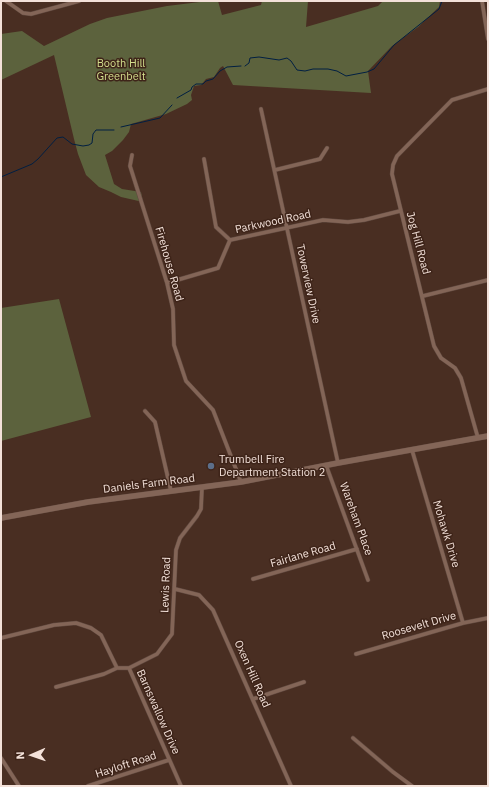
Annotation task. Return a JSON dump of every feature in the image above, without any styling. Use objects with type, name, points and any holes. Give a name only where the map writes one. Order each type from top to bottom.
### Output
[{"type":"main road","name":"Daniels Farm Road","points":[[1,518],[88,502],[241,482],[488,436]]},
{"type":"street","points":[[6,1],[23,13],[31,14],[79,1]]},
{"type":"street","points":[[482,1],[488,39]]},
{"type":"street","name":"Jog Hill Road","points":[[478,438],[461,378],[455,368],[442,358],[434,346],[392,174],[393,165],[397,156],[452,100],[488,89]]},
{"type":"street","name":"Towerview Drive","points":[[261,109],[338,463]]},
{"type":"street","points":[[275,170],[320,159],[327,148]]},
{"type":"street","name":"Firehouse Road","points":[[132,155],[130,166],[167,283],[173,309],[174,345],[186,381],[213,410],[241,482]]},
{"type":"street","points":[[204,159],[216,227],[230,240]]},
{"type":"street","name":"Parkwood Road","points":[[167,283],[218,268],[230,240],[323,220],[348,222],[364,220],[400,210]]},
{"type":"street","points":[[423,296],[488,280]]},
{"type":"street","points":[[145,411],[155,422],[171,491]]},
{"type":"street","name":"Mohawk Drive","points":[[412,450],[463,623]]},
{"type":"street","name":"Wareham Place","points":[[326,466],[368,580]]},
{"type":"street","name":"Lewis Road","points":[[129,668],[157,654],[172,634],[177,544],[201,509],[202,487]]},
{"type":"street","name":"Fairlane Road","points":[[253,579],[357,549]]},
{"type":"street","name":"Oxen Hill Road","points":[[175,589],[199,595],[214,610],[291,786]]},
{"type":"street","name":"Roosevelt Drive","points":[[356,654],[463,623],[488,619]]},
{"type":"street","points":[[1,638],[54,625],[75,623],[91,628],[101,635],[117,668],[104,674],[56,687]]},
{"type":"street","name":"Barnswallow Drive","points":[[117,668],[129,668],[181,786]]},
{"type":"street","points":[[253,699],[304,682]]},
{"type":"street","points":[[353,738],[392,772],[412,786]]},
{"type":"street","points":[[1,758],[18,786]]},
{"type":"street","name":"Hayloft Road","points":[[88,786],[169,760]]},
{"type":"green space","name":"Booth Hill Greenbelt","points":[[218,1],[222,15],[261,5],[262,1],[308,1],[306,27],[378,6],[383,1],[440,1],[439,7],[418,27],[392,46],[368,71],[371,93],[233,85],[223,66],[214,77],[206,79],[201,85],[194,86],[191,95],[192,100],[187,104],[166,114],[131,124],[129,132],[123,140],[112,151],[105,155],[114,184],[122,189],[141,192],[143,202],[121,197],[99,187],[86,175],[74,139],[54,55],[1,80],[1,34],[22,31],[44,46],[90,24],[107,18],[167,6]]},
{"type":"green space","points":[[59,299],[91,417],[1,441],[1,308]]},
{"type":"waterway","points":[[245,66],[249,63],[250,58],[259,57],[279,60],[287,58],[297,70],[305,71],[313,69],[328,69],[337,71],[346,76],[367,72],[374,69],[394,45],[439,9],[442,1]]},
{"type":"waterway","points":[[177,98],[191,90],[196,84],[203,84],[206,81],[213,79],[220,71],[227,67],[241,66]]},
{"type":"waterway","points":[[121,127],[160,118],[172,105]]},
{"type":"waterway","points":[[1,177],[32,164],[57,138],[63,137],[72,144],[83,146],[92,143],[93,134],[96,130],[114,130]]},
{"type":"place","name":"Trumbell Fire Department Station 2","points":[[211,466]]}]
